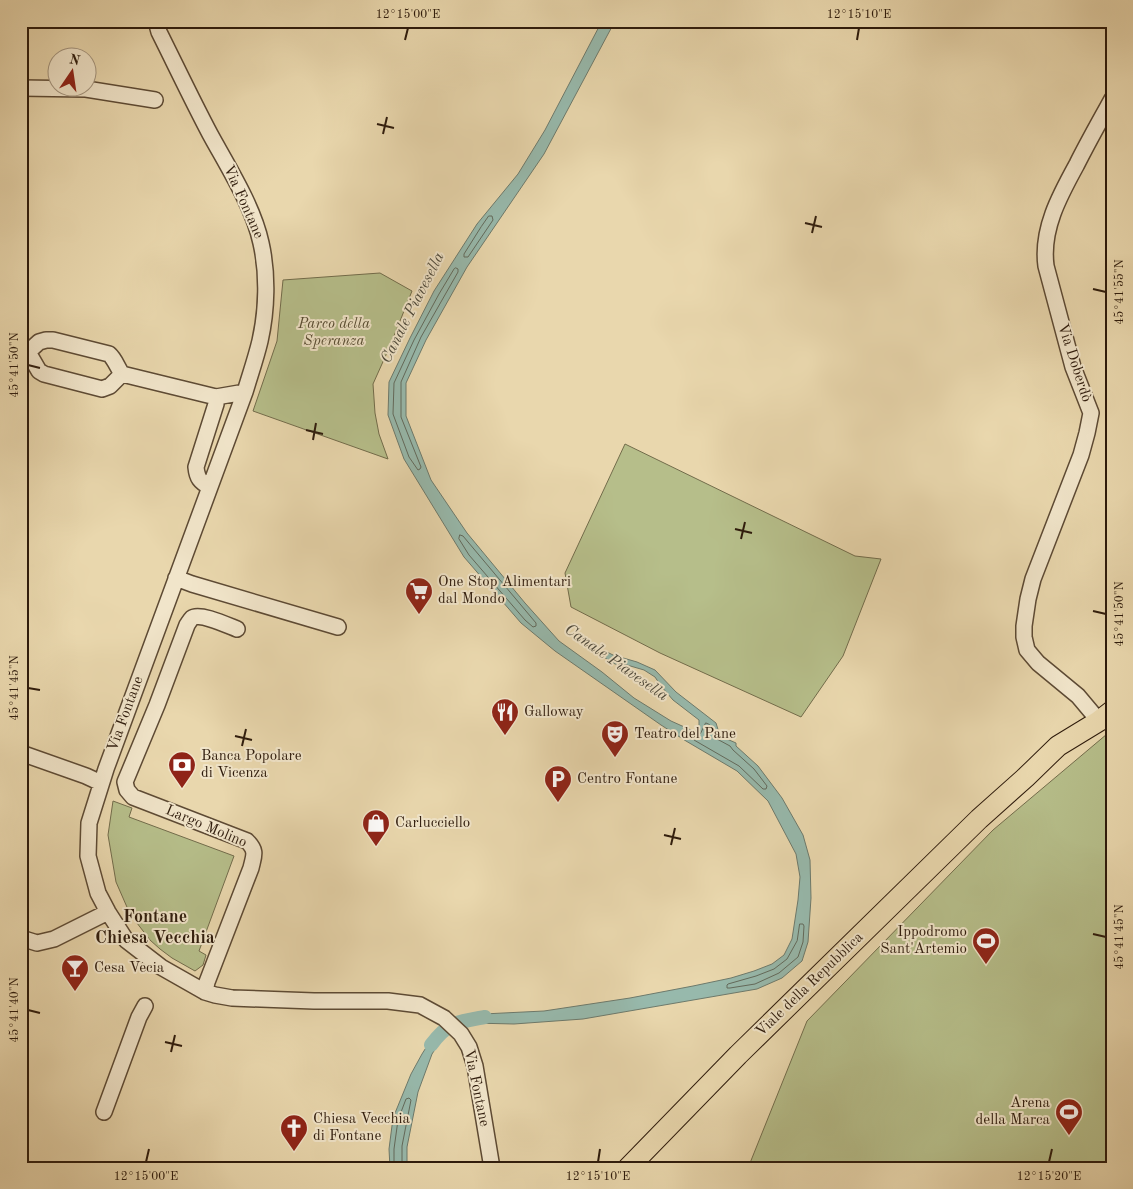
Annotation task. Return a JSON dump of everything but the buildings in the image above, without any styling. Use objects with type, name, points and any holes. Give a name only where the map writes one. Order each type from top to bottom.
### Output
[{"type":"main road","name":"Viale della Repubblica","points":[[628,1168],[745,1048],[979,819],[1058,746],[1108,715]]},
{"type":"street","name":"Via Fontane","points":[[156,21],[159,32],[192,100],[255,222],[261,243],[266,279],[264,314],[260,341],[245,392],[101,783],[89,823],[88,856],[98,893],[126,940],[161,967],[204,992],[232,998],[406,1002],[420,1006],[444,1018],[461,1034],[469,1047],[475,1066],[492,1168]]},
{"type":"street","points":[[21,88],[86,89],[155,100]]},
{"type":"street","name":"Via Doberdò","points":[[1108,715],[1078,696],[1038,663],[1027,650],[1024,637],[1026,613],[1033,579],[1081,455],[1091,413],[1067,348],[1046,266],[1045,244],[1050,223],[1066,186],[1112,99]]},
{"type":"street","points":[[122,374],[110,386],[102,389],[44,374],[39,371],[25,351],[40,342],[53,340],[109,354],[113,357],[117,368],[122,374],[216,397],[245,392]]},
{"type":"street","points":[[210,486],[204,484],[196,475],[196,467],[216,404],[216,397]]},
{"type":"street","points":[[176,578],[338,627]]},
{"type":"street","name":"Largo Molino","points":[[204,992],[251,868],[255,852],[253,846],[247,841],[133,797],[127,790],[125,782],[187,625],[192,618],[197,616],[204,617],[238,630]]},
{"type":"street","points":[[121,728],[144,737]]},
{"type":"street","points":[[21,753],[101,783]]},
{"type":"street","points":[[21,938],[37,943],[54,939],[108,912]]},
{"type":"street","points":[[104,1112],[139,1017],[145,1006]]},
{"type":"green space","name":"Parco della Speranza","points":[[380,273],[412,291],[373,384],[379,434],[388,459],[253,411],[277,341],[283,280]]},
{"type":"green space","points":[[625,444],[855,556],[881,559],[843,656],[801,717],[660,653],[571,607],[565,573]]},
{"type":"green space","name":"Ippodromo Sant'Artemio","points":[[1112,732],[1112,1168],[748,1168],[807,1021],[993,830],[1107,734]]},
{"type":"green space","points":[[113,801],[132,808],[129,817],[234,856],[199,951],[206,955],[203,965],[195,971],[160,949],[150,940],[130,914],[116,882],[108,835]]},
{"type":"water","points":[[602,21],[615,21],[544,154],[467,267],[426,340],[406,383],[406,416],[431,480],[467,533],[559,641],[634,698],[671,721],[697,731],[699,720],[673,700],[655,677],[644,670],[615,664],[597,653],[605,651],[655,670],[676,692],[716,723],[720,736],[736,743],[736,746],[758,766],[782,798],[803,835],[810,860],[811,898],[808,942],[802,961],[782,978],[757,989],[583,1019],[514,1024],[471,1023],[463,1015],[544,1011],[630,998],[731,978],[754,971],[772,964],[784,955],[792,939],[798,900],[800,877],[796,854],[768,801],[737,771],[661,725],[555,651],[521,623],[464,557],[404,459],[388,415],[389,382],[434,291],[477,224],[518,174],[545,130]]},
{"type":"water","points":[[439,1027],[448,1035],[440,1042],[432,1054],[418,1092],[407,1147],[407,1168],[390,1168],[389,1149],[393,1118],[411,1074]]},
{"type":"waterway","name":"Canale Piavesella","points":[[431,1045],[448,1027],[467,1020],[485,1017]]},
{"type":"place","name":"One Stop Alimentari dal Mondo","points":[[419,615]]},
{"type":"place","name":"Galloway","points":[[505,736]]},
{"type":"place","name":"Teatro del Pane","points":[[615,758]]},
{"type":"place","name":"Banca Popolare di Vicenza","points":[[182,789]]},
{"type":"place","name":"Centro Fontane","points":[[558,803]]},
{"type":"place","name":"Carlucciello","points":[[376,847]]},
{"type":"place","name":"Ippodromo Sant'Artemio","points":[[986,965]]},
{"type":"place","name":"Cesa Vecia","points":[[75,992]]},
{"type":"place","name":"Arena della Marca","points":[[1069,1136]]},
{"type":"place","name":"Chiesa Vecchia di Fontane","points":[[294,1152]]},
{"type":"district","name":"Fontane Chiesa Vecchia","points":[[155,928]]}]
